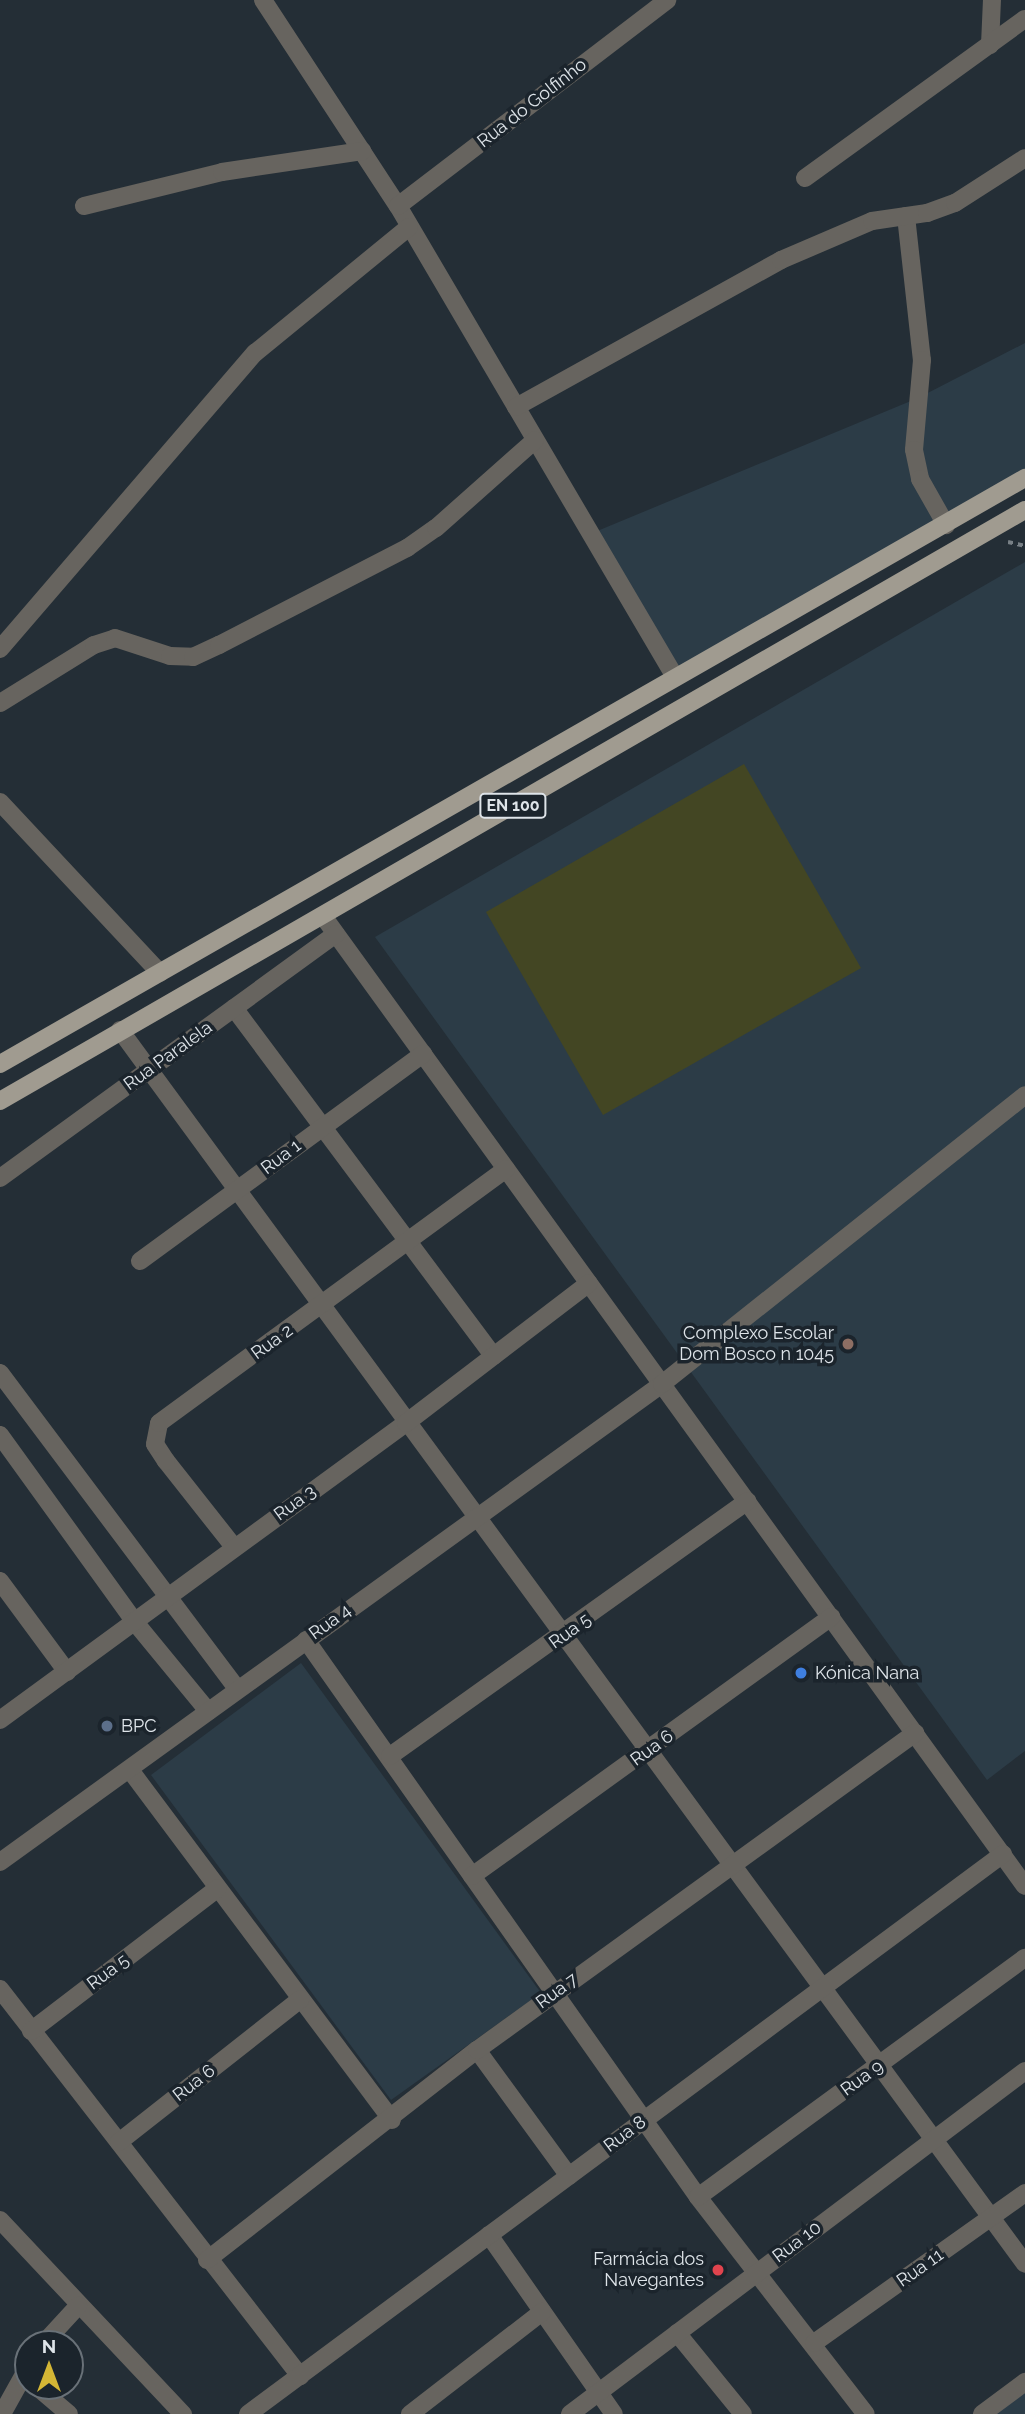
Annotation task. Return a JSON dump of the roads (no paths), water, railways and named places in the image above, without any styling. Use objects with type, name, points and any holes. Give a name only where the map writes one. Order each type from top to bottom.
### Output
[{"type":"main road","name":"EN 100","points":[[0,1064],[1025,478]]},
{"type":"main road","name":"EN 100","points":[[0,1101],[1025,510]]},
{"type":"street","points":[[263,0],[398,206],[675,677]]},
{"type":"street","name":"Rua do Golfinho","points":[[398,206],[667,0]]},
{"type":"street","points":[[990,45],[992,0]]},
{"type":"street","points":[[805,178],[1025,19]]},
{"type":"street","points":[[84,206],[222,172],[362,151]]},
{"type":"street","points":[[516,407],[781,260],[872,221],[906,216],[955,203],[1025,158]]},
{"type":"street","points":[[906,216],[922,360],[914,450],[920,479],[946,524]]},
{"type":"street","points":[[0,649],[255,353],[409,227]]},
{"type":"street","points":[[0,703],[94,645],[115,638],[170,656],[193,657],[219,645],[407,548],[436,528],[535,440]]},
{"type":"street","points":[[0,802],[160,973]]},
{"type":"street","points":[[323,916],[1025,1886]]},
{"type":"street","name":"Rua Paralela","points":[[0,1178],[336,934]]},
{"type":"street","points":[[234,1008],[494,1356]]},
{"type":"street","points":[[120,1030],[320,1307],[1025,2264]]},
{"type":"street","name":"Rua 1","points":[[139,1261],[423,1054]]},
{"type":"street","name":"Rua 4","points":[[0,1862],[662,1384],[1025,1095]]},
{"type":"street","name":"Rua 2","points":[[234,1547],[155,1444],[159,1423],[506,1169]]},
{"type":"street","name":"Rua 3","points":[[0,1720],[166,1596],[407,1423],[589,1283]]},
{"type":"street","points":[[0,1373],[238,1689]]},
{"type":"street","points":[[0,1435],[134,1621],[208,1711]]},
{"type":"street","name":"Rua 5","points":[[390,1756],[564,1635],[747,1501]]},
{"type":"street","points":[[0,1581],[67,1672]]},
{"type":"street","name":"Rua 6","points":[[472,1876],[649,1751],[831,1617]]},
{"type":"street","points":[[306,1640],[698,2197],[814,2343],[866,2414]]},
{"type":"street","name":"Rua 7","points":[[207,2260],[392,2120],[477,2050],[915,1733]]},
{"type":"street","points":[[130,1770],[392,2120]]},
{"type":"street","name":"Rua 8","points":[[248,2414],[1003,1854]]},
{"type":"street","name":"Rua 5","points":[[31,2031],[218,1888]]},
{"type":"street","name":"Rua 9","points":[[698,2197],[1025,1958]]},
{"type":"street","points":[[0,1989],[207,2260],[300,2376]]},
{"type":"street","name":"Rua 6","points":[[119,2142],[301,1999]]},
{"type":"street","points":[[477,2050],[569,2176]]},
{"type":"street","name":"Rua 10","points":[[570,2414],[1025,2071]]},
{"type":"street","name":"Rua 11","points":[[814,2343],[1025,2193]]},
{"type":"street","points":[[0,2220],[78,2306],[183,2414]]},
{"type":"street","points":[[489,2235],[614,2414]]},
{"type":"street","points":[[56,2330],[78,2306]]},
{"type":"street","points":[[410,2414],[542,2312]]},
{"type":"street","points":[[677,2333],[743,2414]]},
{"type":"street","points":[[982,2414],[1025,2382]]},
{"type":"street","points":[[2,2414],[14,2398]]},
{"type":"street","points":[[54,2400],[69,2414]]},
{"type":"place","name":"Complexo Escolar Dom Bosco n 1045","points":[[848,1344]]},
{"type":"place","name":"Kónica Nana","points":[[801,1673]]},
{"type":"place","name":"BPC","points":[[107,1726]]},
{"type":"place","name":"Farmácia dos Navegantes","points":[[718,2270]]}]
